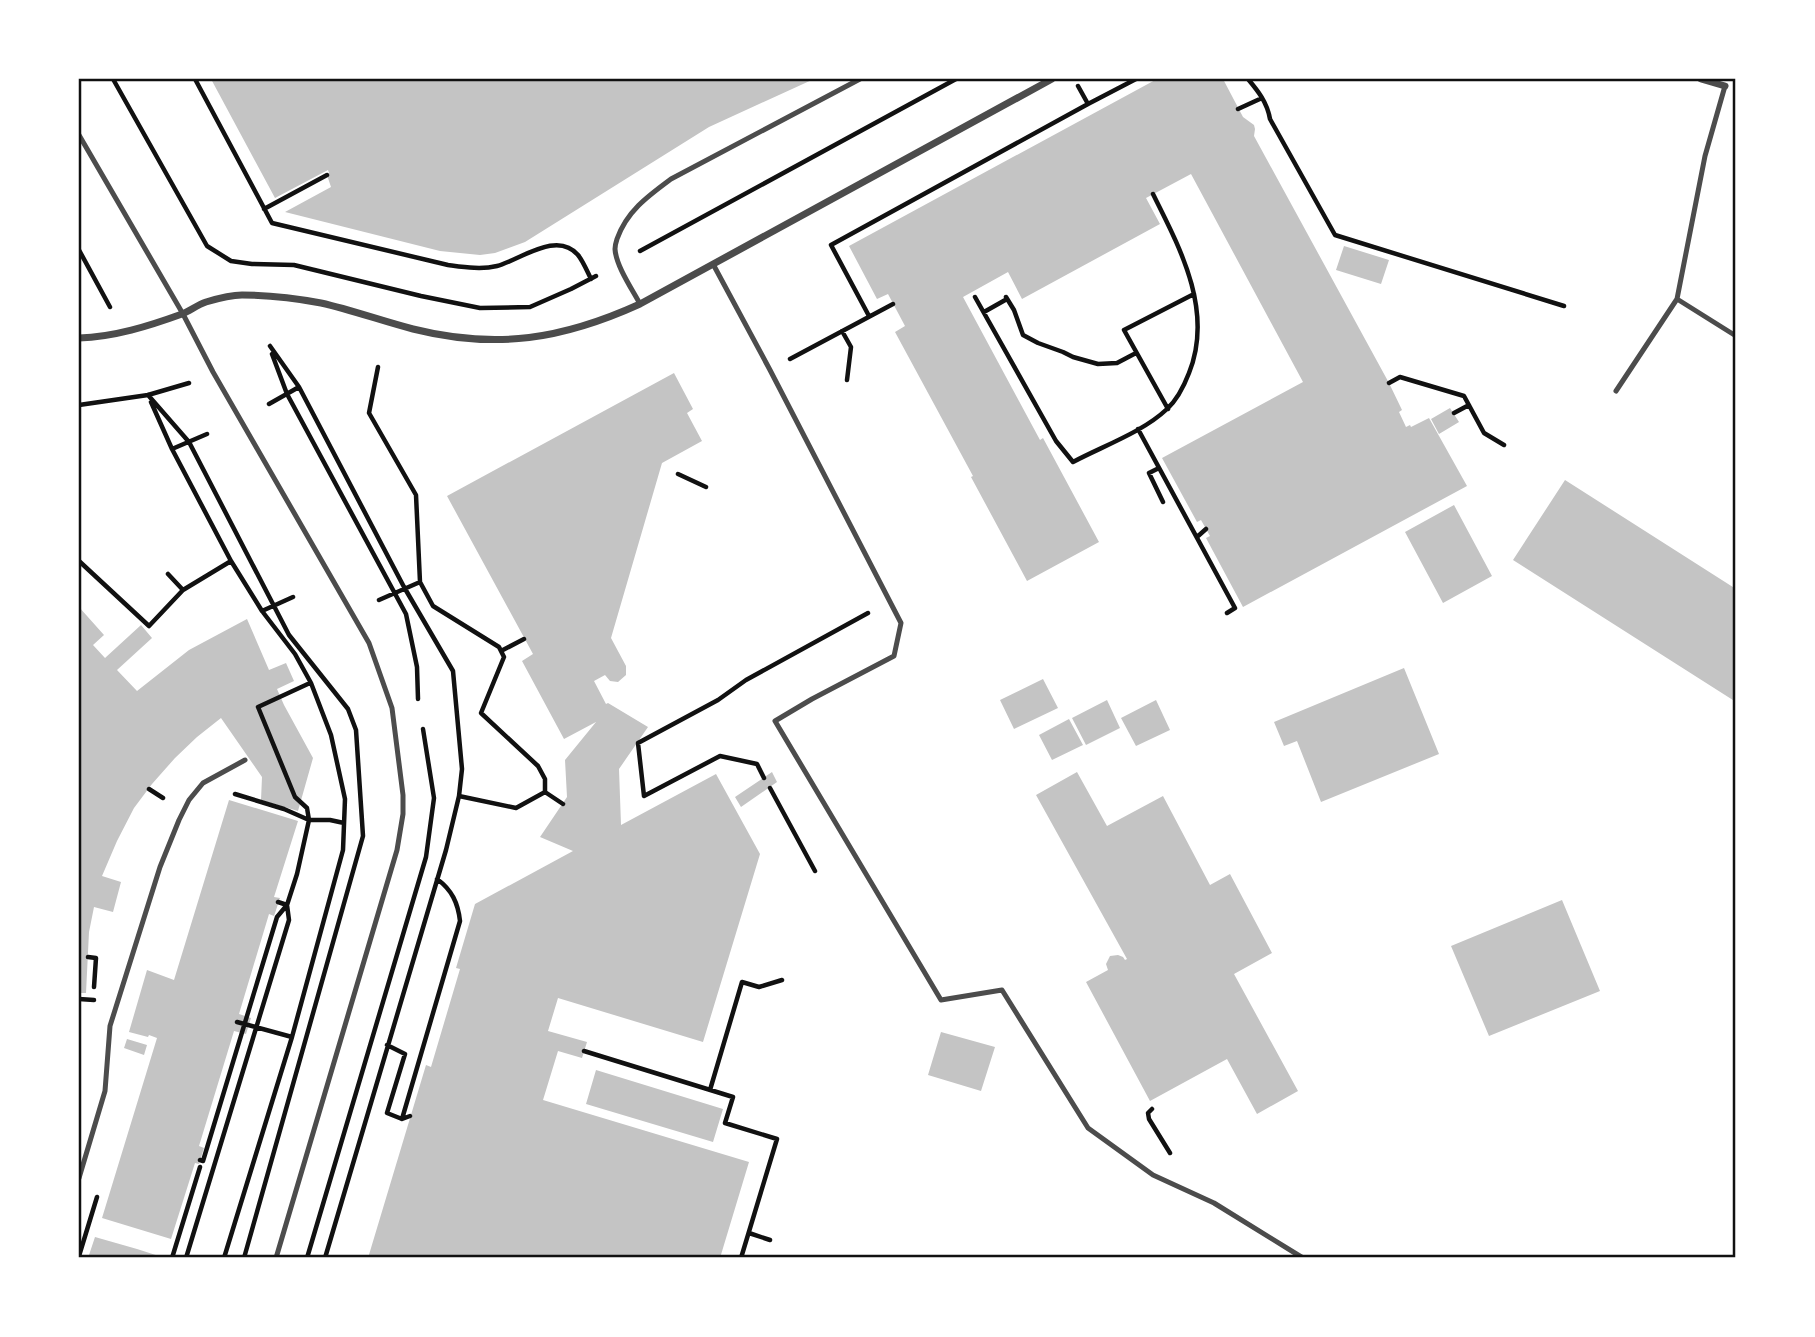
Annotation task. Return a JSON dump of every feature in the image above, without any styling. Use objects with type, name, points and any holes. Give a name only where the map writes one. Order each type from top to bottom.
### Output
[{"type":"street","points":[[79,338],[124,333],[183,314],[204,303],[239,295],[283,297],[322,303],[450,337],[499,340],[560,333],[607,319],[640,304],[1052,79]]},
{"type":"street","points":[[1701,79],[1725,86]]},
{"type":"lane","points":[[640,304],[618,263],[614,248],[630,213],[671,179],[860,79]]},
{"type":"lane","points":[[1616,391],[1677,299],[1705,156],[1725,86]]},
{"type":"lane","points":[[79,135],[369,643],[392,708],[404,795],[397,850],[276,1258]]},
{"type":"lane","points":[[713,264],[901,623],[894,656],[812,699],[775,722],[853,854],[941,1000],[1002,990],[1088,1128],[1153,1175],[1214,1203],[1303,1258]]},
{"type":"lane","points":[[1677,299],[1736,336]]},
{"type":"lane","points":[[79,1178],[105,1091],[110,1026],[160,867],[189,800],[203,783],[245,760]]},
{"type":"path","points":[[113,79],[206,246],[231,261],[294,265],[480,308],[530,307],[571,289],[956,79]]},
{"type":"path","points":[[195,79],[272,222],[448,265],[468,267],[494,267],[540,247],[564,246],[579,256],[591,279]]},
{"type":"path","points":[[1074,79],[1088,104]]},
{"type":"path","points":[[869,316],[831,245],[1136,79]]},
{"type":"path","points":[[1248,79],[1268,107],[1270,119],[1335,236],[1564,306]]},
{"type":"path","points":[[1238,109],[1262,98]]},
{"type":"path","points":[[264,209],[327,175]]},
{"type":"path","points":[[975,297],[1056,441],[1073,462],[1138,429],[1168,408],[1179,395],[1194,357],[1198,331],[1194,294],[1184,258],[1153,194]]},
{"type":"path","points":[[1343,238],[1345,230]]},
{"type":"path","points":[[79,250],[110,307]]},
{"type":"path","points":[[1168,408],[1124,331],[1194,294]]},
{"type":"path","points":[[984,312],[1007,298],[1018,318],[1023,335],[1085,361],[1098,364],[1117,363],[1136,353]]},
{"type":"path","points":[[786,361],[893,304]]},
{"type":"path","points":[[842,331],[851,347],[847,380]]},
{"type":"path","points":[[378,367],[369,413],[416,495],[420,582],[433,606],[499,647],[504,657],[481,713],[538,766],[545,779],[544,792]]},
{"type":"path","points":[[1389,383],[1400,377],[1464,396],[1484,433],[1504,445]]},
{"type":"path","points":[[79,405],[148,395],[189,383]]},
{"type":"path","points":[[269,404],[299,387]]},
{"type":"path","points":[[148,395],[189,442],[289,635],[348,709],[356,730],[363,835],[244,1258]]},
{"type":"path","points":[[148,395],[172,449],[232,561],[262,611],[295,654],[311,683],[337,755],[345,799],[343,850],[292,1037],[223,1258]]},
{"type":"path","points":[[1454,413],[1469,405]]},
{"type":"path","points":[[1138,429],[1235,608],[1227,613]]},
{"type":"path","points":[[172,449],[207,434]]},
{"type":"path","points":[[1159,468],[1149,473],[1163,502]]},
{"type":"path","points":[[678,474],[706,487]]},
{"type":"path","points":[[1197,537],[1206,529]]},
{"type":"path","points":[[79,561],[148,629],[183,590],[232,561]]},
{"type":"path","points":[[168,574],[183,590]]},
{"type":"path","points":[[379,600],[420,582]]},
{"type":"path","points":[[262,611],[293,597]]},
{"type":"path","points":[[764,778],[757,764],[720,756],[712,757],[644,796],[638,743],[872,611]]},
{"type":"path","points":[[501,651],[524,639]]},
{"type":"path","points":[[200,1160],[203,1161],[277,917],[287,905],[297,874],[309,820],[307,808],[295,797],[257,707],[311,683]]},
{"type":"path","points":[[265,694],[269,702]]},
{"type":"path","points":[[770,788],[815,871]]},
{"type":"path","points":[[459,796],[516,808],[544,792]]},
{"type":"path","points":[[544,792],[562,804]]},
{"type":"path","points":[[234,794],[284,809],[309,820],[344,823]]},
{"type":"path","points":[[307,1258],[426,857]]},
{"type":"path","points":[[402,1119],[460,921],[456,901],[447,886],[438,878]]},
{"type":"path","points":[[278,902],[287,905]]},
{"type":"path","points":[[186,1258],[289,920],[287,905]]},
{"type":"path","points":[[79,999],[94,1000],[96,958],[88,957]]},
{"type":"path","points":[[710,1090],[742,982],[760,988],[782,980]]},
{"type":"path","points":[[237,1023],[292,1037]]},
{"type":"path","points":[[387,1045],[405,1054],[387,1113],[402,1119],[410,1116]]},
{"type":"path","points":[[584,1051],[733,1097],[725,1123],[777,1139],[741,1258]]},
{"type":"path","points":[[325,1258],[359,1143]]},
{"type":"path","points":[[172,1258],[200,1167]]},
{"type":"path","points":[[79,1256],[97,1197]]},
{"type":"path","points":[[748,1233],[770,1240]]},
{"type":"building","points":[[211,79],[814,79],[709,127],[525,242],[495,253],[480,255],[440,251],[285,212],[331,187],[328,170],[275,198]]},
{"type":"building","points":[[1157,79],[1223,79],[1243,117],[1254,125],[1254,136],[1389,383],[1402,410],[1399,412],[1406,427],[1429,418],[1467,486],[1243,607],[1206,538],[1210,536],[1201,520],[1197,522],[1162,458],[1303,382],[1191,174],[1146,198],[1160,224],[1022,299],[1008,272],[963,297],[1099,542],[1027,581],[895,332],[905,326],[888,294],[877,299],[849,246]]},
{"type":"building","points":[[1344,246],[1389,260],[1381,284],[1336,270]]},
{"type":"building","points":[[674,373],[693,409],[687,413],[702,441],[662,463],[611,638],[626,666],[626,675],[618,682],[610,681],[605,675],[594,681],[606,704],[648,727],[619,769],[621,825],[716,774],[760,854],[703,1042],[558,998],[548,1031],[587,1042],[582,1058],[558,1051],[543,1100],[749,1162],[720,1258],[368,1258],[426,1065],[431,1067],[460,969],[456,968],[475,904],[573,851],[540,837],[567,797],[565,760],[596,722],[564,739],[522,661],[533,654],[447,496]]},
{"type":"building","points":[[1450,408],[1459,422],[1439,434],[1431,419]]},
{"type":"building","points":[[1565,480],[1736,589],[1736,702],[1513,560]]},
{"type":"building","points":[[1454,505],[1492,576],[1443,603],[1405,532]]},
{"type":"building","points":[[79,607],[104,635],[93,645],[105,658],[141,625],[152,638],[117,670],[137,691],[189,650],[247,619],[269,670],[286,663],[294,681],[277,689],[313,758],[298,811],[261,800],[262,777],[221,718],[175,758],[134,808],[102,876],[121,882],[113,912],[94,907],[89,932],[86,993],[79,993]]},
{"type":"building","points":[[1404,668],[1439,754],[1321,802],[1297,741],[1284,746],[1274,722]]},
{"type":"building","points":[[1043,679],[1058,708],[1014,729],[1000,700]]},
{"type":"building","points":[[1107,700],[1120,728],[1086,745],[1072,718]]},
{"type":"building","points":[[1156,700],[1170,730],[1136,746],[1121,718]]},
{"type":"building","points":[[1069,719],[1083,745],[1052,760],[1039,735]]},
{"type":"building","points":[[772,772],[777,782],[741,807],[735,797]]},
{"type":"building","points":[[1077,772],[1107,826],[1163,796],[1210,885],[1230,874],[1272,953],[1234,974],[1298,1091],[1257,1114],[1227,1059],[1150,1101],[1086,982],[1108,970],[1106,964],[1110,956],[1118,955],[1127,959],[1036,795]]},
{"type":"building","points":[[229,800],[298,821],[274,897],[280,898],[274,916],[269,914],[239,1014],[251,1018],[246,1034],[234,1031],[199,1146],[204,1148],[199,1164],[195,1163],[171,1239],[102,1218],[157,1038],[129,1032],[147,970],[174,980]]},
{"type":"building","points":[[1562,900],[1600,991],[1489,1036],[1451,946]]},
{"type":"building","points":[[941,1032],[995,1047],[981,1091],[928,1075]]},
{"type":"building","points":[[127,1039],[147,1045],[144,1055],[124,1048]]},
{"type":"building","points":[[596,1070],[723,1109],[713,1142],[586,1104]]},
{"type":"building","points":[[95,1237],[137,1249],[165,1258],[88,1258]]}]
